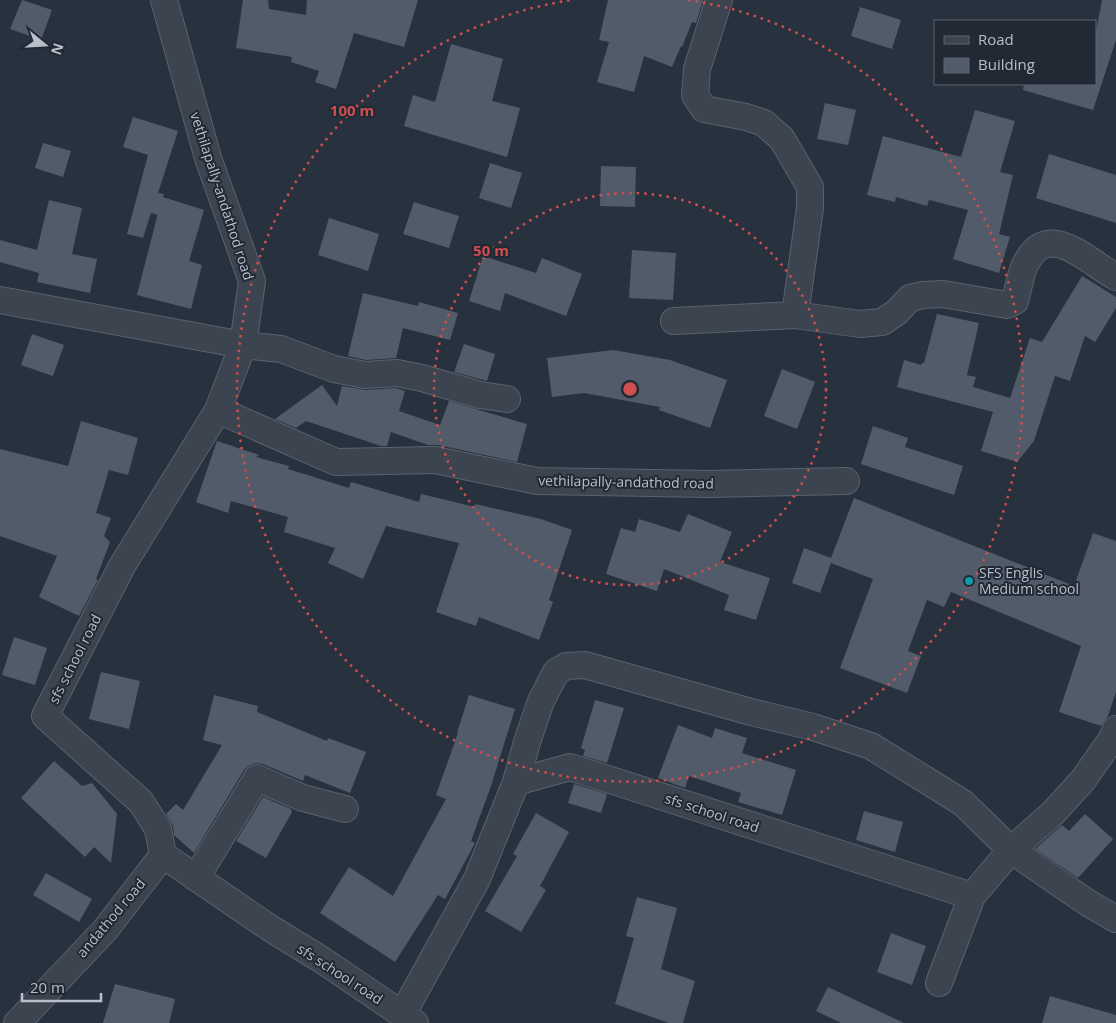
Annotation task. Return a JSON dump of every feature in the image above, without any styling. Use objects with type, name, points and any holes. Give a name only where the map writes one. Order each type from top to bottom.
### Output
[{"type":"street","name":"vethilapally-andathod road","points":[[164,0],[208,158],[252,281],[243,345],[218,410],[336,462],[435,460],[537,480],[709,484],[846,482]]},
{"type":"street","points":[[719,0],[697,69],[695,95],[704,109],[746,117],[764,123],[782,139],[810,187],[810,208],[796,315]]},
{"type":"street","points":[[674,321],[796,315],[860,324],[882,322],[896,312],[910,298],[942,294],[1007,305],[1015,301],[1024,268],[1035,249],[1043,244],[1052,243],[1068,247],[1116,276]]},
{"type":"street","points":[[0,300],[243,345],[281,349],[334,369],[365,375],[397,373],[422,378],[480,395],[508,399]]},
{"type":"street","name":"sfs school road","points":[[218,410],[122,566],[45,716],[141,802],[158,829],[163,856],[409,1019],[477,879],[516,782],[570,767],[972,896]]},
{"type":"street","points":[[516,782],[541,701],[556,672],[566,666],[585,665],[751,712],[813,727],[871,746],[962,803],[1011,850],[1088,903],[1116,919]]},
{"type":"street","points":[[939,983],[972,896],[1011,850],[1053,813],[1083,780],[1111,740],[1116,729]]},
{"type":"street","points":[[196,878],[257,778],[303,798],[345,809]]},
{"type":"street","name":"andathod road","points":[[17,1023],[104,930],[163,856]]},
{"type":"building","points":[[22,0],[52,10],[41,40],[10,29]]},
{"type":"building","points":[[243,0],[268,0],[269,9],[306,15],[307,0],[418,0],[404,47],[354,33],[336,89],[315,82],[319,71],[291,62],[292,57],[236,48]]},
{"type":"building","points":[[608,0],[703,0],[696,23],[692,22],[672,67],[644,56],[634,92],[597,82],[609,42],[599,40]]},
{"type":"building","points":[[1102,0],[1116,0],[1116,40],[1093,110],[1023,90],[1024,85],[1096,85],[1096,32]]},
{"type":"building","points":[[860,7],[901,20],[892,49],[851,36]]},
{"type":"building","points":[[451,44],[503,59],[492,101],[520,108],[507,157],[404,126],[413,95],[435,102]]},
{"type":"building","points":[[825,103],[856,110],[848,145],[817,139]]},
{"type":"building","points":[[975,110],[1015,121],[1000,172],[1013,175],[999,234],[1010,237],[999,273],[953,259],[968,210],[929,200],[927,206],[896,197],[895,202],[867,195],[883,136],[961,157]]},
{"type":"building","points":[[133,117],[178,131],[158,193],[164,194],[163,197],[204,210],[189,261],[202,265],[191,309],[137,295],[158,215],[151,213],[143,238],[127,234],[148,155],[123,147]]},
{"type":"building","points":[[43,143],[71,151],[63,177],[35,168]]},
{"type":"building","points":[[1049,154],[1116,175],[1116,223],[1036,198]]},
{"type":"building","points":[[490,163],[522,173],[511,208],[479,198]]},
{"type":"building","points":[[601,166],[636,167],[635,207],[600,206]]},
{"type":"building","points":[[49,200],[82,208],[72,254],[97,259],[90,293],[37,282],[39,273],[0,262],[0,240],[37,250]]},
{"type":"building","points":[[414,202],[459,216],[449,248],[403,234]]},
{"type":"building","points":[[329,218],[379,234],[368,271],[318,255]]},
{"type":"building","points":[[632,250],[676,253],[673,300],[629,298]]},
{"type":"building","points":[[483,256],[536,273],[542,258],[582,274],[566,316],[505,293],[500,311],[469,301]]},
{"type":"building","points":[[1082,276],[1116,297],[1116,308],[1095,342],[1085,336],[1070,381],[1055,376],[1034,441],[1017,462],[981,451],[993,412],[897,387],[904,360],[921,365],[924,363],[937,314],[979,323],[967,375],[976,377],[973,387],[1010,398],[1030,338],[1042,342]]},
{"type":"building","points":[[363,293],[418,306],[419,302],[458,313],[450,340],[403,328],[396,358],[366,360],[348,356]]},
{"type":"building","points":[[32,334],[64,345],[53,376],[21,365]]},
{"type":"building","points":[[464,344],[495,354],[487,381],[454,372]]},
{"type":"building","points":[[613,350],[670,360],[727,380],[710,428],[659,410],[660,407],[584,393],[552,397],[547,358]]},
{"type":"building","points":[[782,369],[815,382],[797,429],[764,416]]},
{"type":"building","points":[[322,385],[337,406],[342,386],[366,390],[395,388],[405,391],[399,411],[440,425],[449,401],[527,424],[517,462],[438,445],[428,445],[391,432],[387,446],[381,446],[306,421],[296,428],[275,419]]},
{"type":"building","points":[[81,421],[138,438],[128,475],[109,470],[96,513],[111,518],[104,536],[110,542],[96,579],[98,580],[79,616],[39,597],[57,556],[0,536],[0,449],[68,466]]},
{"type":"building","points":[[873,426],[908,438],[905,447],[963,466],[954,495],[861,464]]},
{"type":"building","points":[[217,441],[259,455],[256,457],[289,466],[288,469],[349,488],[351,482],[419,502],[421,494],[475,507],[475,504],[541,519],[572,530],[549,600],[553,602],[539,640],[479,617],[476,626],[436,612],[459,543],[386,526],[363,579],[328,563],[335,548],[284,532],[288,517],[231,501],[228,513],[196,502]]},
{"type":"building","points":[[854,498],[1074,586],[1093,533],[1116,541],[1116,692],[1108,716],[1101,726],[1059,712],[1081,646],[951,592],[944,607],[927,600],[908,651],[921,656],[907,693],[840,668],[873,579],[831,563],[820,593],[792,583],[804,548],[831,558]]},
{"type":"building","points":[[688,514],[732,532],[720,562],[770,578],[756,620],[724,610],[729,595],[664,569],[657,591],[606,574],[621,528],[635,532],[639,519],[680,532]]},
{"type":"building","points":[[14,637],[47,648],[35,685],[2,675]]},
{"type":"building","points":[[101,672],[140,681],[129,729],[89,719]]},
{"type":"building","points":[[214,695],[258,706],[257,712],[327,741],[328,738],[366,752],[350,793],[305,775],[303,781],[263,764],[256,763],[250,765],[244,770],[194,853],[174,835],[173,826],[166,814],[176,804],[183,810],[222,745],[203,740]]},
{"type":"building","points":[[469,695],[515,709],[491,786],[471,841],[475,843],[445,899],[438,895],[395,962],[320,913],[349,867],[393,896],[446,799],[436,795]]},
{"type":"building","points":[[595,700],[624,708],[607,763],[583,756],[585,750],[581,748]]},
{"type":"building","points":[[678,725],[712,738],[715,728],[747,738],[742,753],[796,770],[782,815],[738,802],[741,793],[689,776],[685,788],[658,778]]},
{"type":"building","points":[[54,761],[82,786],[92,783],[117,814],[111,863],[94,847],[85,857],[21,798]]},
{"type":"building","points":[[574,784],[607,794],[601,813],[568,803]]},
{"type":"building","points":[[263,797],[291,809],[292,812],[266,858],[236,841]]},
{"type":"building","points":[[864,811],[903,822],[895,852],[856,840]]},
{"type":"building","points":[[536,813],[569,832],[540,886],[546,890],[521,932],[485,911],[517,856],[513,854]]},
{"type":"building","points":[[1085,814],[1113,839],[1078,878],[1035,849],[1062,825],[1069,831]]},
{"type":"building","points":[[46,873],[92,899],[79,922],[33,895]]},
{"type":"building","points":[[637,897],[677,908],[661,969],[695,981],[683,1023],[669,1023],[615,1004],[634,938],[626,936]]},
{"type":"building","points":[[891,933],[926,946],[912,985],[877,972]]},
{"type":"building","points":[[115,984],[175,999],[169,1023],[103,1023]]},
{"type":"building","points":[[828,987],[904,1023],[841,1023],[816,1011]]},
{"type":"building","points":[[1050,996],[1116,1015],[1116,1023],[1042,1023]]},
{"type":"place","name":"SFS Englis Medium school","points":[[969,581]]}]
